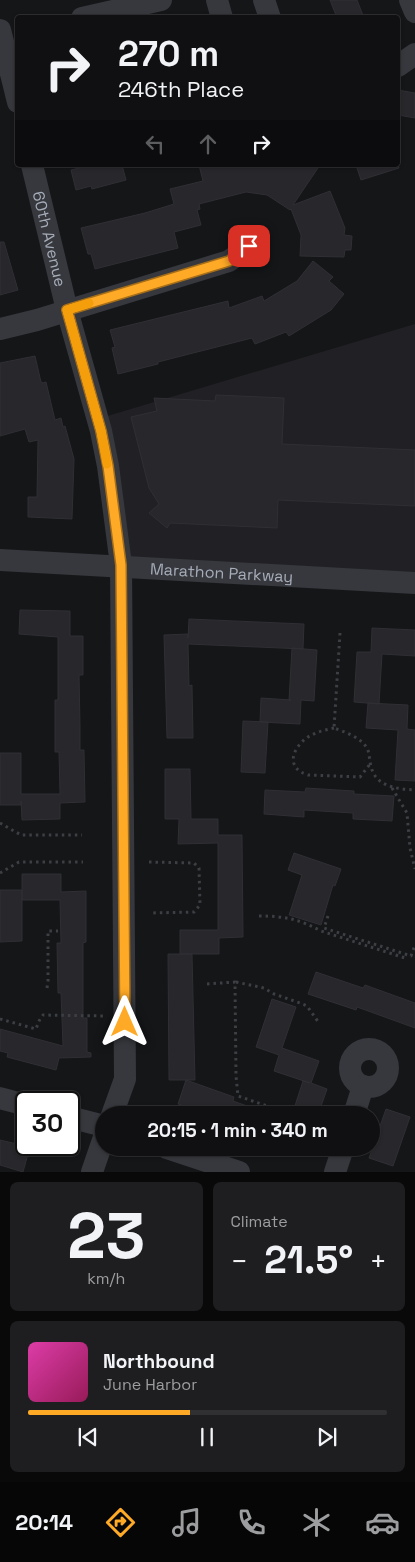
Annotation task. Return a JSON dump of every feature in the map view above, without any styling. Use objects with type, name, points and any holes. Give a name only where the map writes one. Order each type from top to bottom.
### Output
[{"type":"street","points":[[95,15],[161,0]]},
{"type":"street","points":[[217,0],[221,15]]},
{"type":"street","points":[[264,0],[269,15]]},
{"type":"street","points":[[410,0],[415,12]]},
{"type":"street","points":[[6,32],[15,84]]},
{"type":"street","points":[[400,65],[415,54]]},
{"type":"street","name":"60th Avenue","points":[[32,167],[67,310],[101,431],[108,466],[121,565],[126,1079],[116,1106]]},
{"type":"street","points":[[0,329],[37,320],[229,261],[249,246]]},
{"type":"street","name":"Marathon Parkway","points":[[0,560],[121,565],[415,583]]},
{"type":"street","points":[[357,1106],[363,1086]]},
{"type":"street","points":[[0,1098],[15,1102]]},
{"type":"street","points":[[80,1120],[95,1124]]},
{"type":"street","points":[[92,1172],[97,1156]]},
{"type":"street","points":[[191,1156],[239,1172]]},
{"type":"street","points":[[335,1172],[340,1156]]},
{"type":"path","points":[[334,728],[340,633]]},
{"type":"path","points":[[370,764],[360,777],[308,775],[302,773],[293,761],[294,753],[299,745],[308,737],[334,728],[360,740],[366,746],[370,756],[370,764],[376,777],[392,788],[407,813],[410,848],[415,869]]},
{"type":"path","points":[[392,788],[415,790]]},
{"type":"path","points":[[0,823],[21,835],[82,835]]},
{"type":"path","points":[[0,873],[19,862],[83,862]]},
{"type":"path","points":[[149,862],[194,863],[199,868],[200,905],[194,912],[150,913]]},
{"type":"path","points":[[259,916],[285,916],[311,925],[321,931],[410,957]]},
{"type":"path","points":[[328,916],[324,928],[415,960]]},
{"type":"path","points":[[46,988],[48,981],[48,931],[58,931]]},
{"type":"path","points":[[410,957],[415,944]]},
{"type":"path","points":[[207,984],[235,982],[264,988],[274,994],[307,1006],[320,1023]]},
{"type":"path","points":[[235,982],[238,1096],[267,1106]]},
{"type":"path","points":[[0,1020],[36,1030],[43,1015],[106,1016]]},
{"type":"shaded area","points":[[415,324],[415,584],[124,563],[104,417]]},
{"type":"building","points":[[330,0],[357,0],[363,15],[336,15]]},
{"type":"building","points":[[400,90],[415,93],[415,118],[400,115]]},
{"type":"building","points":[[82,167],[123,167],[126,180],[92,189],[91,186],[76,190],[71,170]]},
{"type":"building","points":[[200,167],[319,167],[293,205],[330,191],[345,228],[344,235],[352,236],[351,250],[345,250],[344,257],[300,256],[301,235],[291,209],[267,195],[246,192],[199,204],[200,209],[197,210],[201,225],[174,232],[178,248],[95,269],[91,254],[88,254],[81,228],[174,204],[170,189],[203,181]]},
{"type":"building","points":[[357,167],[399,168],[361,180]]},
{"type":"building","points":[[0,242],[4,242],[18,290],[0,295]]},
{"type":"building","points":[[313,261],[333,277],[329,281],[344,294],[331,310],[289,336],[286,332],[255,344],[252,338],[118,374],[112,348],[115,347],[110,330],[228,301],[229,308],[262,296],[264,301],[297,281]]},
{"type":"building","points":[[35,356],[41,382],[46,382],[55,420],[61,418],[63,427],[65,426],[74,459],[72,519],[28,517],[28,497],[37,497],[38,440],[29,442],[25,429],[0,436],[0,363]]},
{"type":"building","points":[[216,395],[284,398],[282,444],[415,450],[415,506],[278,500],[277,528],[170,523],[167,528],[149,513],[159,504],[149,488],[131,417],[157,411],[154,398],[215,401]]},
{"type":"building","points":[[20,610],[70,611],[70,636],[83,636],[83,675],[79,675],[80,750],[84,750],[85,802],[60,803],[60,819],[22,820],[21,801],[21,805],[0,805],[0,753],[21,753],[21,794],[60,794],[59,752],[55,752],[55,700],[58,700],[58,637],[19,634]]},
{"type":"building","points":[[189,619],[304,624],[303,649],[188,644],[189,686],[192,685],[193,738],[167,738],[164,635],[188,634],[188,638]]},
{"type":"building","points":[[372,628],[415,630],[415,656],[382,654],[379,704],[354,702],[357,652],[371,652]]},
{"type":"building","points":[[292,648],[317,650],[314,701],[301,700],[300,724],[260,722],[261,698],[289,700]]},
{"type":"building","points":[[368,703],[408,705],[407,729],[415,730],[415,781],[395,780],[398,730],[366,728]]},
{"type":"building","points":[[243,721],[268,722],[265,773],[241,772]]},
{"type":"building","points":[[165,769],[190,769],[191,819],[218,819],[218,835],[242,835],[243,937],[219,938],[219,954],[180,954],[180,930],[218,930],[218,843],[178,844],[179,819],[165,819]]},
{"type":"building","points":[[306,788],[354,791],[354,794],[394,796],[392,821],[353,819],[353,813],[304,810],[304,817],[264,814],[265,790],[305,792]]},
{"type":"building","points":[[294,853],[341,869],[335,886],[333,885],[321,925],[289,915],[302,875],[288,870]]},
{"type":"building","points":[[22,874],[61,874],[61,892],[86,891],[86,942],[83,943],[83,1018],[87,1018],[87,1052],[91,1053],[91,1057],[59,1058],[56,1070],[7,1057],[8,1053],[0,1051],[0,1029],[63,1046],[61,993],[58,993],[57,943],[61,943],[60,900],[22,900]]},
{"type":"building","points":[[0,890],[22,890],[22,941],[0,942]]},
{"type":"building","points":[[168,954],[192,954],[195,1080],[169,1080]]},
{"type":"building","points":[[316,972],[363,988],[365,985],[415,1003],[415,1028],[357,1007],[356,1010],[308,994]]},
{"type":"building","points":[[272,999],[296,1007],[282,1048],[319,1061],[311,1083],[327,1089],[321,1106],[295,1106],[303,1081],[310,1083],[274,1071],[279,1055],[256,1047]]},
{"type":"building","points":[[186,1080],[234,1097],[233,1101],[247,1106],[184,1106],[178,1104]]},
{"type":"building","points":[[386,1109],[410,1117],[393,1166],[369,1158],[370,1156],[380,1156],[380,1126]]},
{"type":"building","points":[[0,1140],[15,1144],[15,1156],[27,1156],[23,1172],[0,1165]]},
{"type":"slow traffic","points":[[89,303],[67,310],[101,431],[107,464]]},
{"type":"route","points":[[125,1022],[121,565],[108,466],[101,431],[67,310],[229,261],[249,246]]}]
